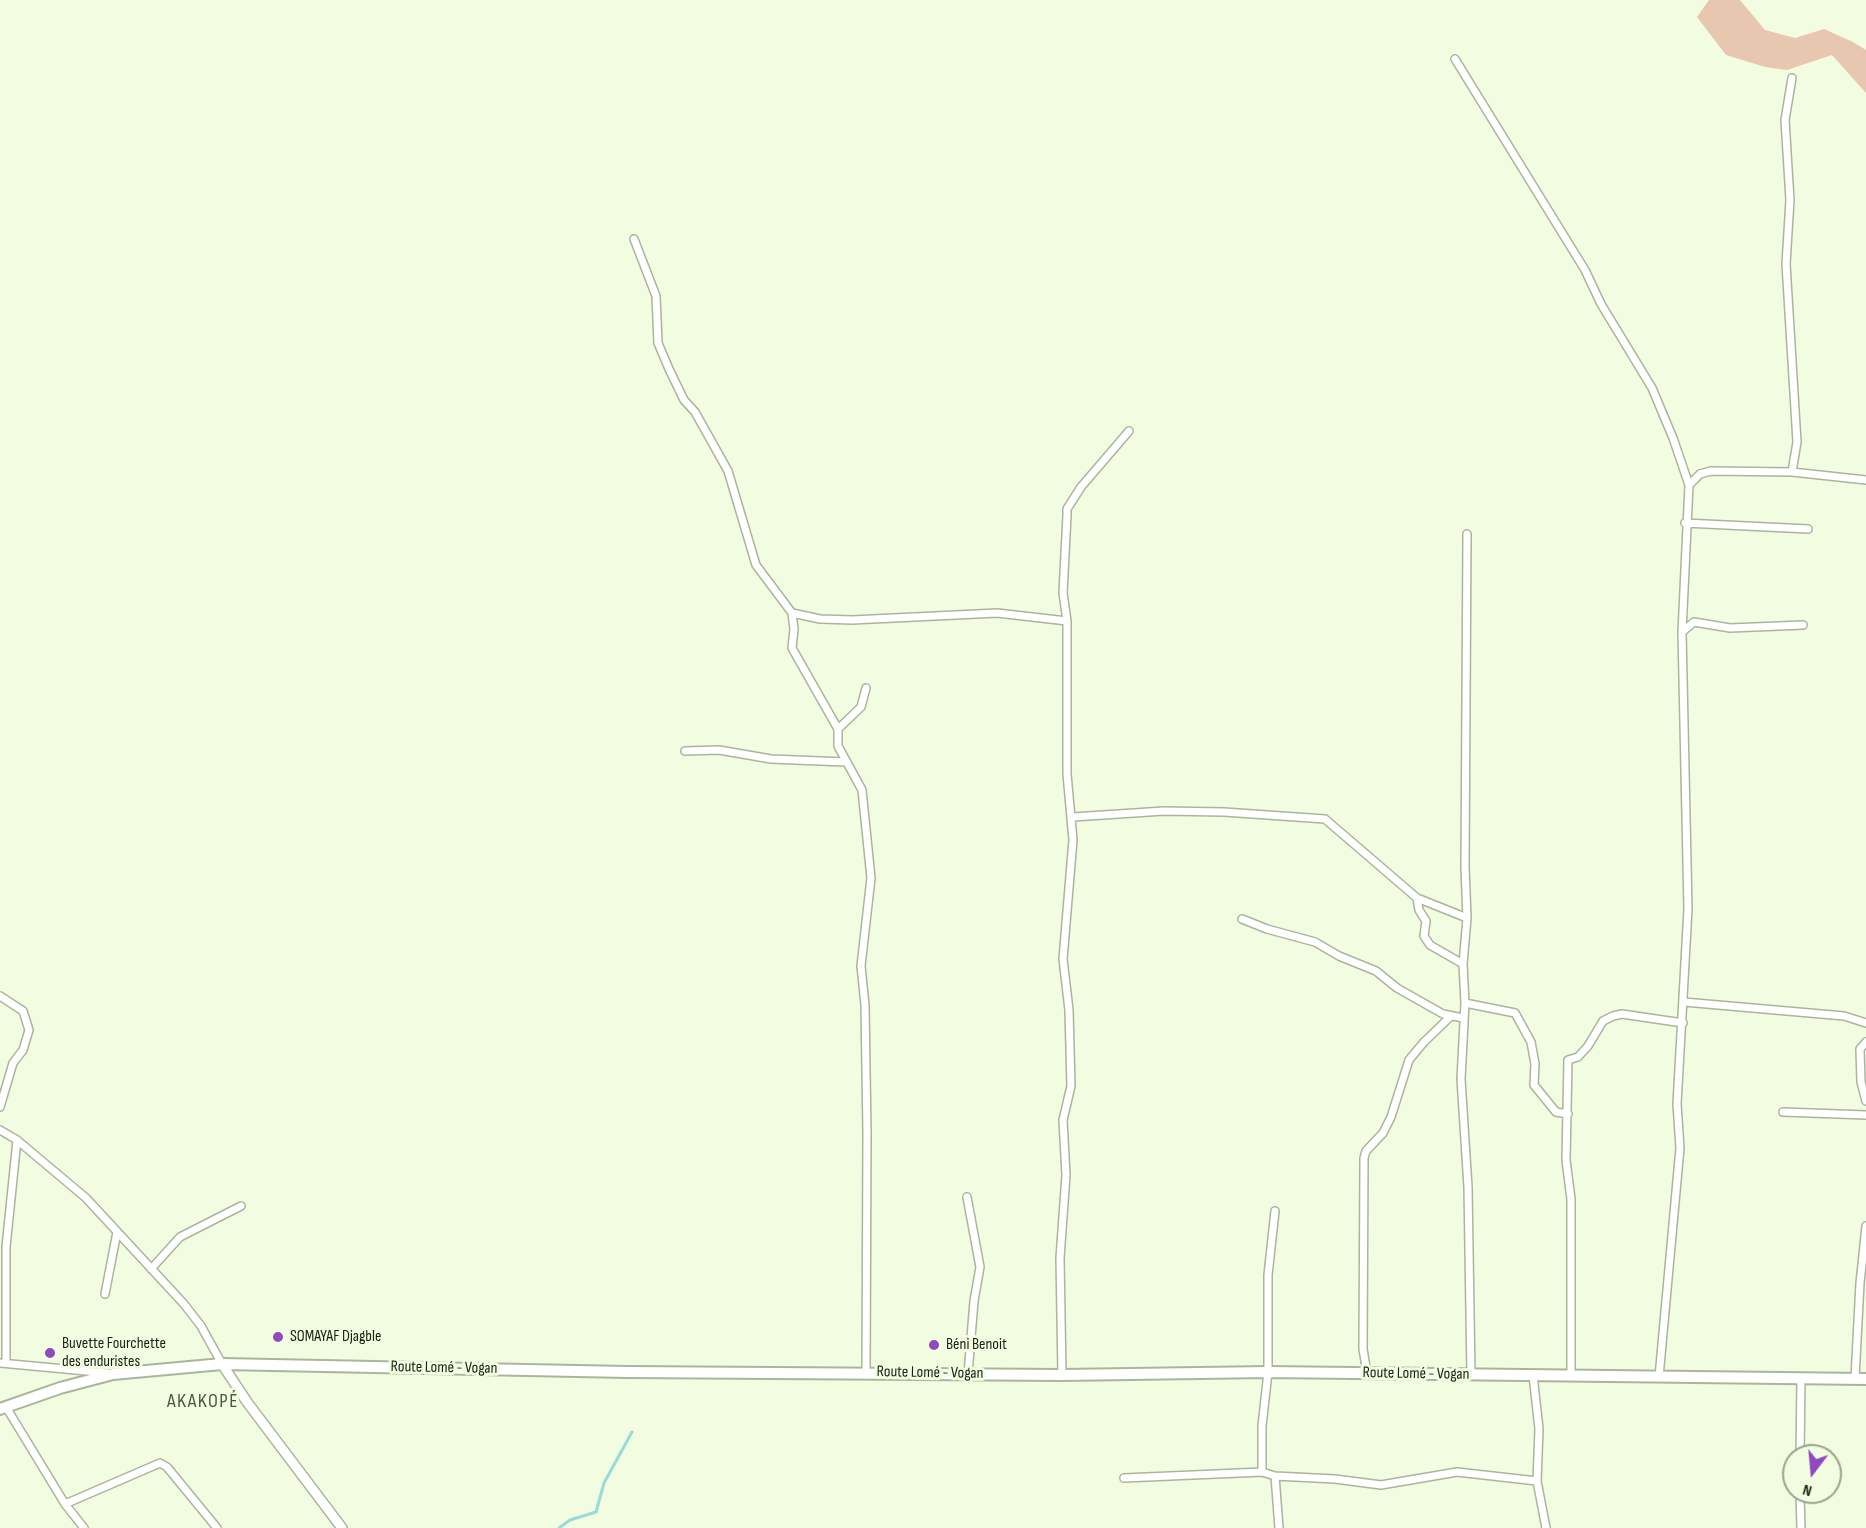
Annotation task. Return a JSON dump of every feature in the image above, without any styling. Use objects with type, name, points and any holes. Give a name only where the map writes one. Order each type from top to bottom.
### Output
[{"type":"main road","name":"Route Lomé - Vogan","points":[[3,1408],[60,1388],[113,1374],[222,1364],[628,1372],[1062,1375],[1268,1372],[1861,1379]]},
{"type":"street","points":[[1455,59],[1585,270],[1601,304],[1652,388],[1673,438],[1689,485],[1685,523],[1682,632],[1688,909],[1677,1104],[1680,1148],[1659,1377]]},
{"type":"street","points":[[1792,78],[1785,120],[1790,200],[1786,264],[1797,442],[1792,472]]},
{"type":"street","points":[[634,239],[656,296],[658,343],[669,369],[728,471],[756,565],[792,613],[794,621],[792,648],[838,729],[838,746],[862,790],[871,878],[861,966],[865,1005],[866,1372]]},
{"type":"street","points":[[1062,1375],[1059,1258],[1066,1175],[1063,1120],[1071,1086],[1069,1010],[1063,959],[1073,840],[1073,817],[1066,774],[1067,621],[1063,593],[1067,509],[1081,487],[1129,431]]},
{"type":"street","points":[[1689,485],[1700,474],[1711,471],[1792,472],[1866,480]]},
{"type":"street","points":[[1685,523],[1808,529]]},
{"type":"street","points":[[1467,534],[1467,918],[1463,964],[1465,1003],[1461,1079],[1468,1187],[1471,1375]]},
{"type":"street","points":[[792,613],[820,619],[852,620],[997,613],[1067,621]]},
{"type":"street","points":[[1682,632],[1694,622],[1730,628],[1803,625]]},
{"type":"street","points":[[838,729],[861,707],[866,688]]},
{"type":"street","points":[[685,751],[718,750],[771,759],[845,762]]},
{"type":"street","points":[[1073,817],[1164,811],[1325,819],[1417,898],[1467,918]]},
{"type":"street","points":[[1417,898],[1419,910],[1426,921],[1424,936],[1430,945],[1463,964]]},
{"type":"street","points":[[1242,919],[1267,929],[1315,942],[1339,957],[1376,971],[1398,988],[1450,1017],[1463,1018]]},
{"type":"street","points":[[0,996],[23,1011],[29,1030],[23,1050],[13,1063],[0,1107]]},
{"type":"street","points":[[1684,1002],[1844,1016],[1866,1023]]},
{"type":"street","points":[[1465,1003],[1515,1013],[1531,1042],[1535,1064],[1534,1085],[1556,1112],[1568,1114]]},
{"type":"street","points":[[1571,1375],[1571,1199],[1566,1160],[1568,1060],[1578,1057],[1588,1046],[1605,1019],[1622,1014],[1683,1023]]},
{"type":"street","points":[[1367,1374],[1363,1348],[1364,1158],[1366,1151],[1383,1133],[1391,1117],[1409,1060],[1450,1017]]},
{"type":"street","points":[[1866,1042],[1860,1049],[1861,1082],[1866,1101]]},
{"type":"street","points":[[1783,1112],[1866,1115]]},
{"type":"street","points":[[0,1130],[17,1140],[86,1198],[201,1326],[247,1402],[342,1528]]},
{"type":"street","points":[[17,1140],[6,1247],[3,1363],[113,1374]]},
{"type":"street","points":[[968,1197],[980,1267],[974,1301],[968,1374]]},
{"type":"street","points":[[151,1269],[180,1237],[242,1206]]},
{"type":"street","points":[[1262,1472],[1262,1426],[1266,1411],[1268,1372],[1268,1275],[1275,1211]]},
{"type":"street","points":[[1861,1379],[1860,1283],[1866,1226]]},
{"type":"street","points":[[105,1294],[117,1232]]},
{"type":"street","points":[[1533,1375],[1539,1428],[1537,1481],[1546,1528]]},
{"type":"street","points":[[1800,1444],[1801,1378]]},
{"type":"street","points":[[3,1408],[65,1504],[84,1528]]},
{"type":"street","points":[[65,1504],[160,1463],[167,1467],[217,1528]]},
{"type":"street","points":[[1124,1478],[1262,1472],[1275,1476],[1335,1479],[1381,1485],[1458,1472],[1537,1481]]},
{"type":"street","points":[[1275,1476],[1279,1528]]},
{"type":"street","points":[[1801,1504],[1802,1528]]},
{"type":"shaded area","points":[[1709,0],[1740,0],[1765,30],[1795,38],[1824,29],[1853,42],[1866,50],[1866,93],[1832,55],[1787,70],[1765,67],[1726,55],[1697,17]]},
{"type":"waterway","points":[[559,1528],[570,1520],[596,1512],[604,1483],[632,1432]]},
{"type":"place","name":"SOMAYAF Djagble","points":[[278,1337]]},
{"type":"place","name":"Béni Benoit","points":[[934,1345]]},
{"type":"place","name":"Buvette Fourchette des enduristes","points":[[50,1353]]},
{"type":"district","name":"AKAKOPÉ","points":[[203,1402]]}]
